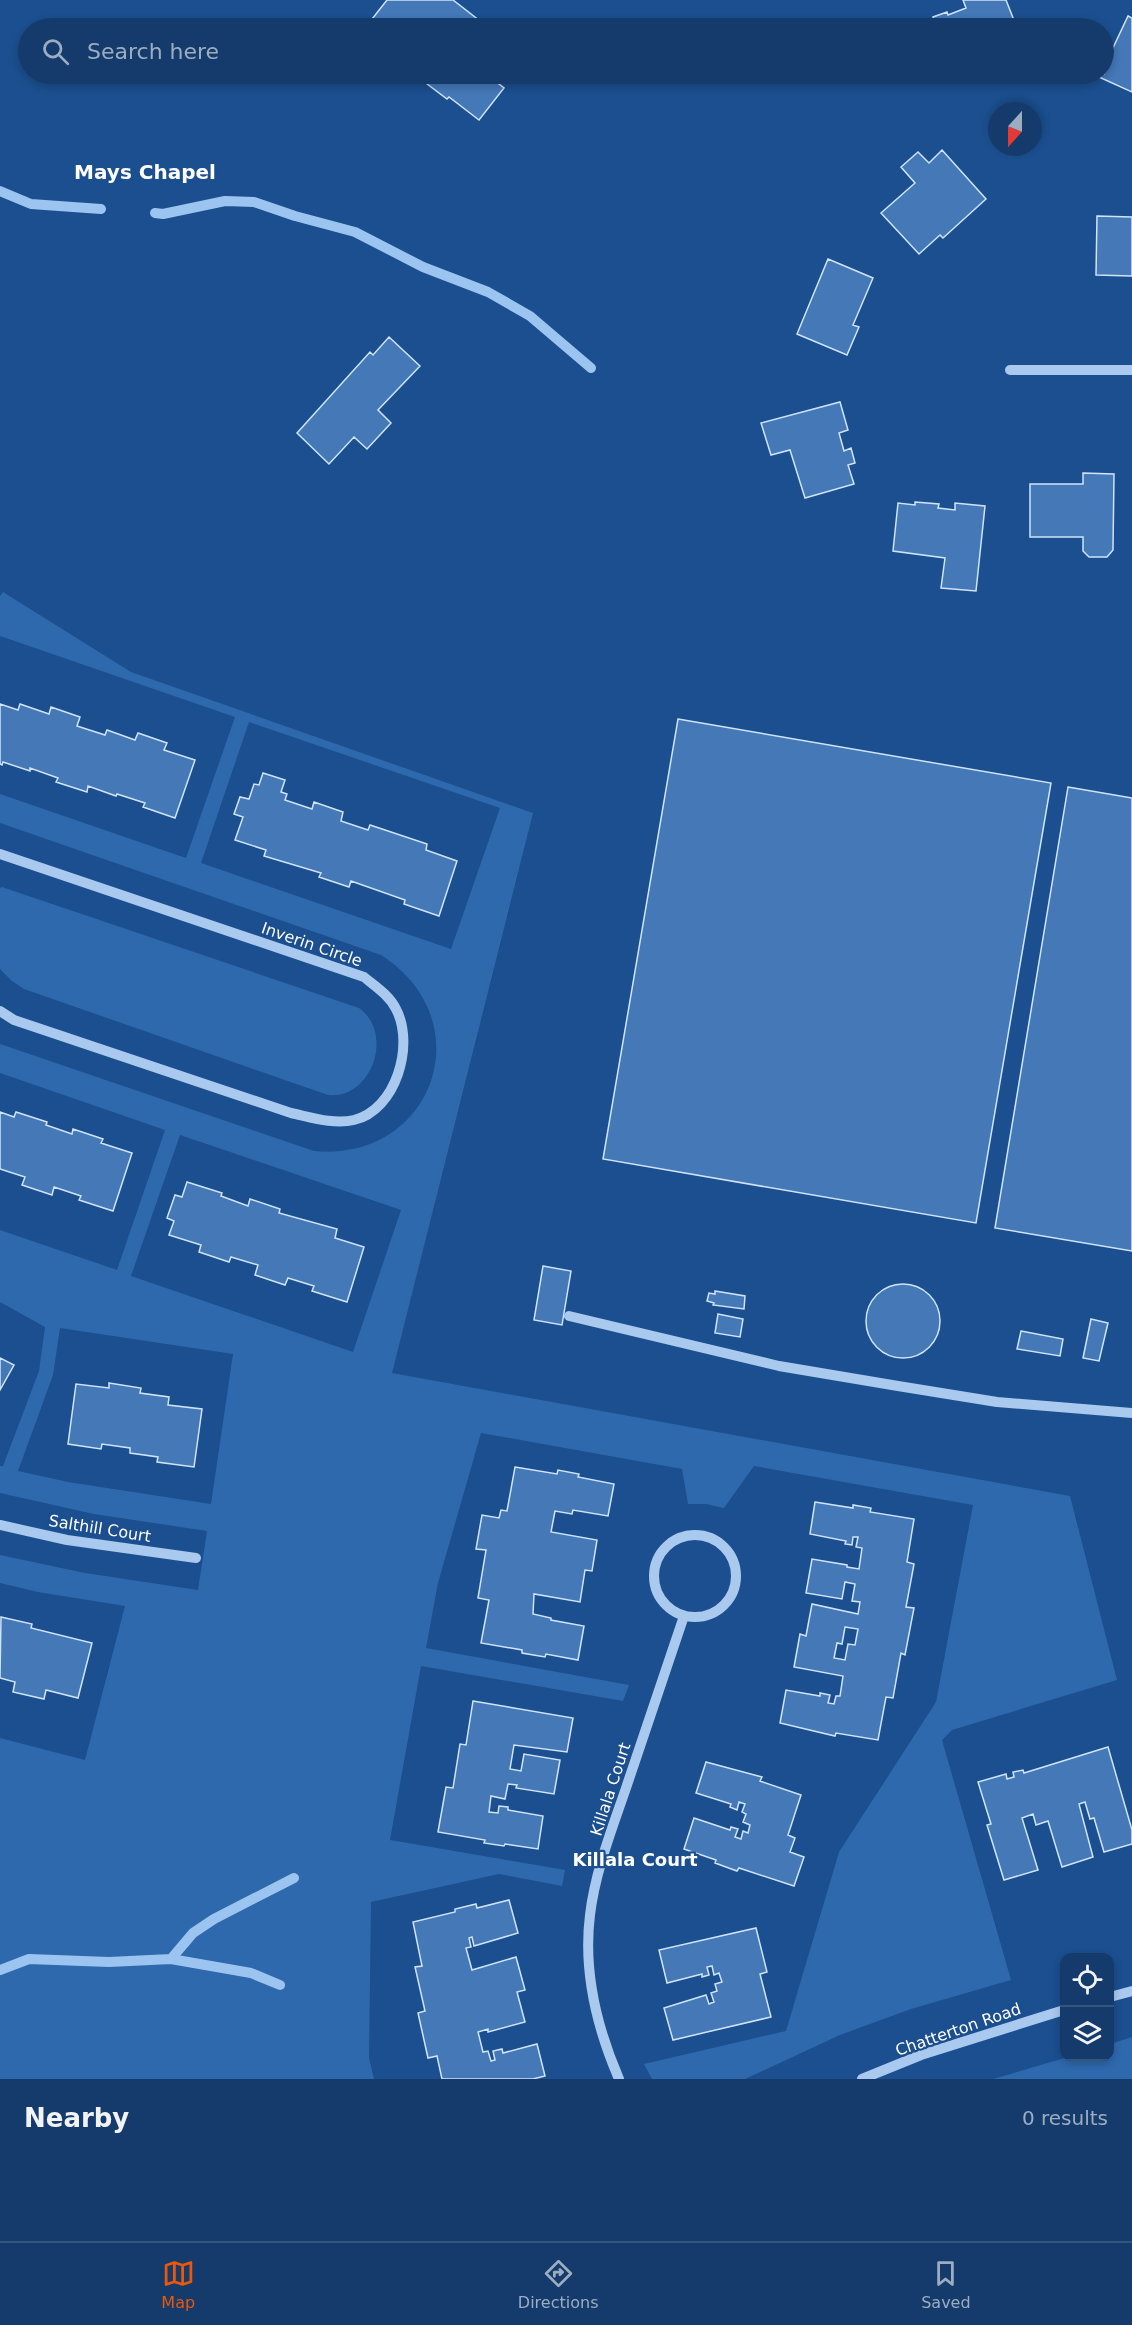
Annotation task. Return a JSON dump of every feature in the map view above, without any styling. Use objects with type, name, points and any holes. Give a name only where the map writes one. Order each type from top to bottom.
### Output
[{"type":"street","points":[[1010,370],[1132,370]]},
{"type":"street","name":"Inverin Circle","points":[[0,854],[364,977],[386,994],[397,1010],[403,1034],[402,1059],[393,1086],[376,1110],[354,1120],[328,1121],[291,1113],[14,1020],[0,1011]]},
{"type":"street","points":[[569,1316],[779,1366],[888,1385],[996,1402],[1132,1413]]},
{"type":"street","name":"Salthill Court","points":[[0,1525],[67,1540],[196,1558]]},
{"type":"street","points":[[684,1536],[707,1536],[724,1546],[733,1560],[737,1575],[733,1593],[723,1607],[707,1616],[684,1616],[670,1609],[661,1600],[655,1589],[654,1571],[659,1555],[669,1543],[684,1536]]},
{"type":"street","name":"Killala Court","points":[[619,2079],[604,2044],[594,2000],[589,1956],[590,1916],[610,1836],[684,1616]]},
{"type":"street","points":[[1114,1996],[1132,1991]]},
{"type":"street","name":"Chatterton Road","points":[[862,2079],[921,2055],[1060,2012]]},
{"type":"shaded area","points":[[3,592],[131,672],[533,813],[392,1373],[1070,1496],[1117,1680],[952,1730],[942,1740],[1011,1980],[911,2009],[840,2035],[745,2079],[652,2079],[644,2064],[786,2031],[839,1852],[936,1702],[973,1505],[754,1466],[724,1508],[706,1504],[688,1504],[682,1469],[481,1433],[438,1583],[426,1648],[629,1685],[623,1701],[421,1666],[390,1840],[565,1870],[562,1886],[499,1874],[371,1902],[369,2058],[374,2079],[0,2079],[0,1738],[85,1760],[125,1606],[38,1592],[0,1583],[0,1555],[85,1573],[198,1590],[207,1531],[94,1514],[0,1493],[0,1466],[3,1466],[39,1371],[45,1327],[0,1302],[0,1230],[117,1270],[165,1130],[0,1073],[0,1044],[314,1151],[356,1148],[389,1134],[415,1111],[431,1082],[436,1048],[430,1015],[412,983],[381,955],[0,823],[0,794],[186,858],[235,717],[0,636],[0,596]],"holes":[[[249,722],[500,808],[451,949],[201,863]],[[180,1135],[401,1210],[353,1352],[131,1276]],[[60,1328],[233,1354],[211,1504],[68,1482],[18,1471],[53,1375]]]},
{"type":"shaded area","points":[[0,888],[359,1008],[370,1019],[375,1033],[376,1048],[373,1063],[366,1077],[356,1087],[343,1094],[328,1095],[24,989],[0,969]]},
{"type":"shaded area","points":[[1132,2037],[1132,2079],[993,2079],[1060,2059],[1114,2061],[1114,2043]]},
{"type":"building","points":[[387,0],[453,0],[476,18],[373,18]]},
{"type":"building","points":[[963,0],[1006,0],[1013,18],[933,17],[947,12],[948,15],[966,8]]},
{"type":"building","points":[[1128,16],[1132,18],[1132,92],[1114,84],[1114,46]]},
{"type":"building","points":[[427,84],[499,84],[504,88],[479,120],[449,97],[447,99]]},
{"type":"building","points":[[942,150],[986,199],[943,238],[940,235],[919,254],[881,213],[915,183],[901,167],[918,152],[929,163]]},
{"type":"building","points":[[1097,216],[1132,217],[1132,276],[1096,275]]},
{"type":"building","points":[[828,259],[873,278],[853,325],[859,327],[847,355],[797,334]]},
{"type":"building","points":[[389,337],[420,366],[378,410],[391,423],[367,449],[354,437],[329,464],[297,433],[370,352],[373,355]]},
{"type":"building","points":[[840,402],[848,430],[839,433],[844,451],[851,448],[855,463],[848,465],[854,484],[805,498],[790,450],[771,455],[761,423]]},
{"type":"building","points":[[1083,473],[1114,474],[1113,550],[1107,557],[1089,557],[1083,551],[1083,537],[1030,537],[1030,484],[1083,484]]},
{"type":"building","points":[[915,502],[939,504],[938,508],[955,510],[955,503],[985,506],[976,591],[941,588],[945,558],[893,551],[898,503],[915,505]]},
{"type":"building","points":[[0,704],[18,710],[20,704],[49,714],[51,707],[80,717],[77,726],[105,735],[107,730],[135,740],[138,733],[167,743],[164,750],[195,760],[175,818],[143,807],[145,803],[117,794],[116,796],[88,786],[87,792],[56,782],[58,778],[30,768],[30,771],[3,762],[2,765],[0,764]]},
{"type":"building","points":[[678,719],[1051,783],[976,1223],[603,1159]]},
{"type":"building","points":[[263,773],[285,780],[281,792],[287,794],[285,800],[312,809],[314,802],[343,812],[341,821],[368,830],[370,825],[427,844],[426,850],[457,861],[439,916],[404,904],[405,900],[351,881],[349,887],[319,877],[321,873],[264,856],[266,850],[235,840],[243,817],[234,814],[240,797],[249,799],[254,784],[259,785]]},
{"type":"building","points":[[1068,787],[1132,798],[1132,1251],[995,1228]]},
{"type":"building","points":[[0,1112],[14,1117],[16,1112],[47,1122],[46,1125],[72,1134],[73,1129],[103,1139],[101,1143],[132,1153],[113,1211],[79,1200],[81,1196],[54,1187],[52,1195],[22,1185],[25,1177],[0,1169]]},
{"type":"building","points":[[187,1182],[222,1193],[221,1196],[248,1206],[250,1199],[280,1209],[279,1213],[337,1229],[335,1238],[364,1247],[347,1302],[312,1291],[314,1286],[288,1278],[285,1285],[255,1275],[258,1265],[231,1257],[229,1262],[199,1252],[201,1245],[169,1235],[174,1221],[167,1218],[175,1195],[182,1197]]},
{"type":"building","points":[[543,1266],[571,1271],[562,1325],[534,1320]]},
{"type":"building","points":[[903,1284],[924,1290],[934,1300],[940,1321],[934,1342],[924,1352],[903,1358],[882,1352],[872,1342],[866,1321],[872,1300],[882,1290]]},
{"type":"building","points":[[715,1291],[745,1296],[744,1309],[713,1305],[714,1303],[707,1301],[709,1293],[715,1294]]},
{"type":"building","points":[[718,1314],[743,1319],[740,1337],[715,1333]]},
{"type":"building","points":[[1091,1319],[1108,1323],[1099,1361],[1083,1358]]},
{"type":"building","points":[[1021,1331],[1063,1339],[1060,1356],[1017,1349]]},
{"type":"building","points":[[0,1358],[14,1365],[0,1390]]},
{"type":"building","points":[[109,1383],[141,1388],[140,1393],[169,1397],[168,1405],[202,1409],[194,1467],[157,1462],[158,1457],[130,1453],[130,1448],[102,1444],[101,1449],[68,1444],[76,1384],[109,1388]]},
{"type":"building","points":[[515,1467],[557,1474],[558,1470],[579,1474],[578,1477],[614,1484],[608,1516],[573,1510],[572,1514],[555,1511],[551,1532],[597,1540],[592,1571],[585,1570],[580,1602],[534,1594],[533,1614],[584,1626],[578,1660],[546,1654],[545,1657],[522,1653],[522,1650],[481,1643],[489,1600],[478,1598],[486,1550],[476,1549],[482,1515],[499,1518],[501,1510],[507,1511]]},
{"type":"building","points":[[815,1502],[853,1508],[853,1505],[871,1508],[870,1512],[914,1519],[907,1562],[914,1564],[906,1607],[914,1608],[905,1655],[901,1653],[893,1698],[886,1697],[878,1740],[836,1733],[835,1736],[780,1723],[786,1690],[820,1696],[820,1693],[830,1695],[828,1703],[834,1704],[836,1696],[840,1696],[843,1676],[794,1667],[800,1634],[806,1636],[812,1604],[858,1614],[860,1602],[852,1601],[855,1584],[845,1582],[842,1599],[806,1593],[812,1559],[859,1569],[862,1548],[856,1547],[858,1537],[853,1537],[852,1545],[845,1544],[846,1541],[810,1534]],"holes":[[[845,1627],[858,1629],[855,1645],[848,1644],[845,1660],[834,1658],[837,1643],[842,1644]]]},
{"type":"building","points":[[1,1617],[32,1624],[31,1628],[92,1643],[78,1698],[46,1690],[44,1699],[13,1692],[15,1682],[0,1678]]},
{"type":"building","points":[[473,1701],[573,1718],[567,1752],[514,1745],[510,1769],[521,1771],[524,1754],[560,1760],[554,1794],[516,1788],[517,1785],[508,1784],[505,1799],[491,1796],[489,1812],[498,1813],[499,1806],[508,1807],[508,1810],[543,1816],[538,1849],[484,1843],[485,1840],[438,1832],[446,1787],[453,1788],[460,1744],[466,1745]]},
{"type":"building","points":[[1108,1747],[1132,1830],[1132,1844],[1104,1852],[1094,1818],[1090,1819],[1085,1802],[1079,1804],[1093,1857],[1062,1867],[1048,1821],[1036,1825],[1033,1814],[1022,1818],[1038,1870],[1004,1880],[987,1825],[991,1824],[978,1782],[1006,1774],[1007,1779],[1014,1777],[1013,1772],[1023,1770],[1024,1773]]},
{"type":"building","points":[[706,1762],[762,1777],[760,1781],[801,1795],[788,1835],[795,1838],[790,1852],[804,1857],[794,1886],[739,1868],[737,1871],[715,1863],[716,1860],[684,1849],[694,1818],[730,1830],[731,1827],[738,1829],[735,1837],[741,1839],[743,1831],[748,1833],[750,1825],[743,1822],[746,1814],[742,1812],[745,1804],[739,1802],[737,1810],[730,1807],[731,1804],[696,1793]]},
{"type":"building","points":[[509,1900],[518,1933],[474,1946],[472,1937],[469,1938],[471,1947],[466,1948],[472,1970],[516,1957],[525,1990],[517,1992],[525,2022],[488,2032],[488,2029],[478,2032],[483,2052],[488,2051],[491,2061],[495,2060],[493,2051],[502,2049],[503,2053],[537,2044],[545,2076],[533,2079],[442,2079],[437,2056],[428,2058],[418,2013],[425,2011],[415,1967],[422,1966],[413,1922],[455,1912],[455,1909],[476,1904],[477,1908]]},
{"type":"building","points":[[756,1928],[767,1972],[760,1974],[771,2017],[673,2040],[664,2008],[706,1995],[709,2004],[714,2002],[711,1993],[717,1991],[715,1984],[722,1982],[719,1973],[714,1975],[712,1966],[707,1967],[709,1975],[702,1977],[702,1974],[667,1983],[659,1950]]},
{"type":"waterway","points":[[0,191],[31,204],[101,209]]},
{"type":"waterway","points":[[155,213],[163,214],[225,201],[254,202],[355,232],[423,267],[488,292],[530,316],[591,368]]},
{"type":"waterway","points":[[171,1959],[193,1933],[214,1919],[294,1878]]},
{"type":"waterway","points":[[0,1970],[29,1959],[109,1962],[171,1959],[251,1973],[280,1985]]},
{"type":"district","name":"Mays Chapel","points":[[145,172]]},
{"type":"district","name":"Killala Court","points":[[635,1860]]}]
